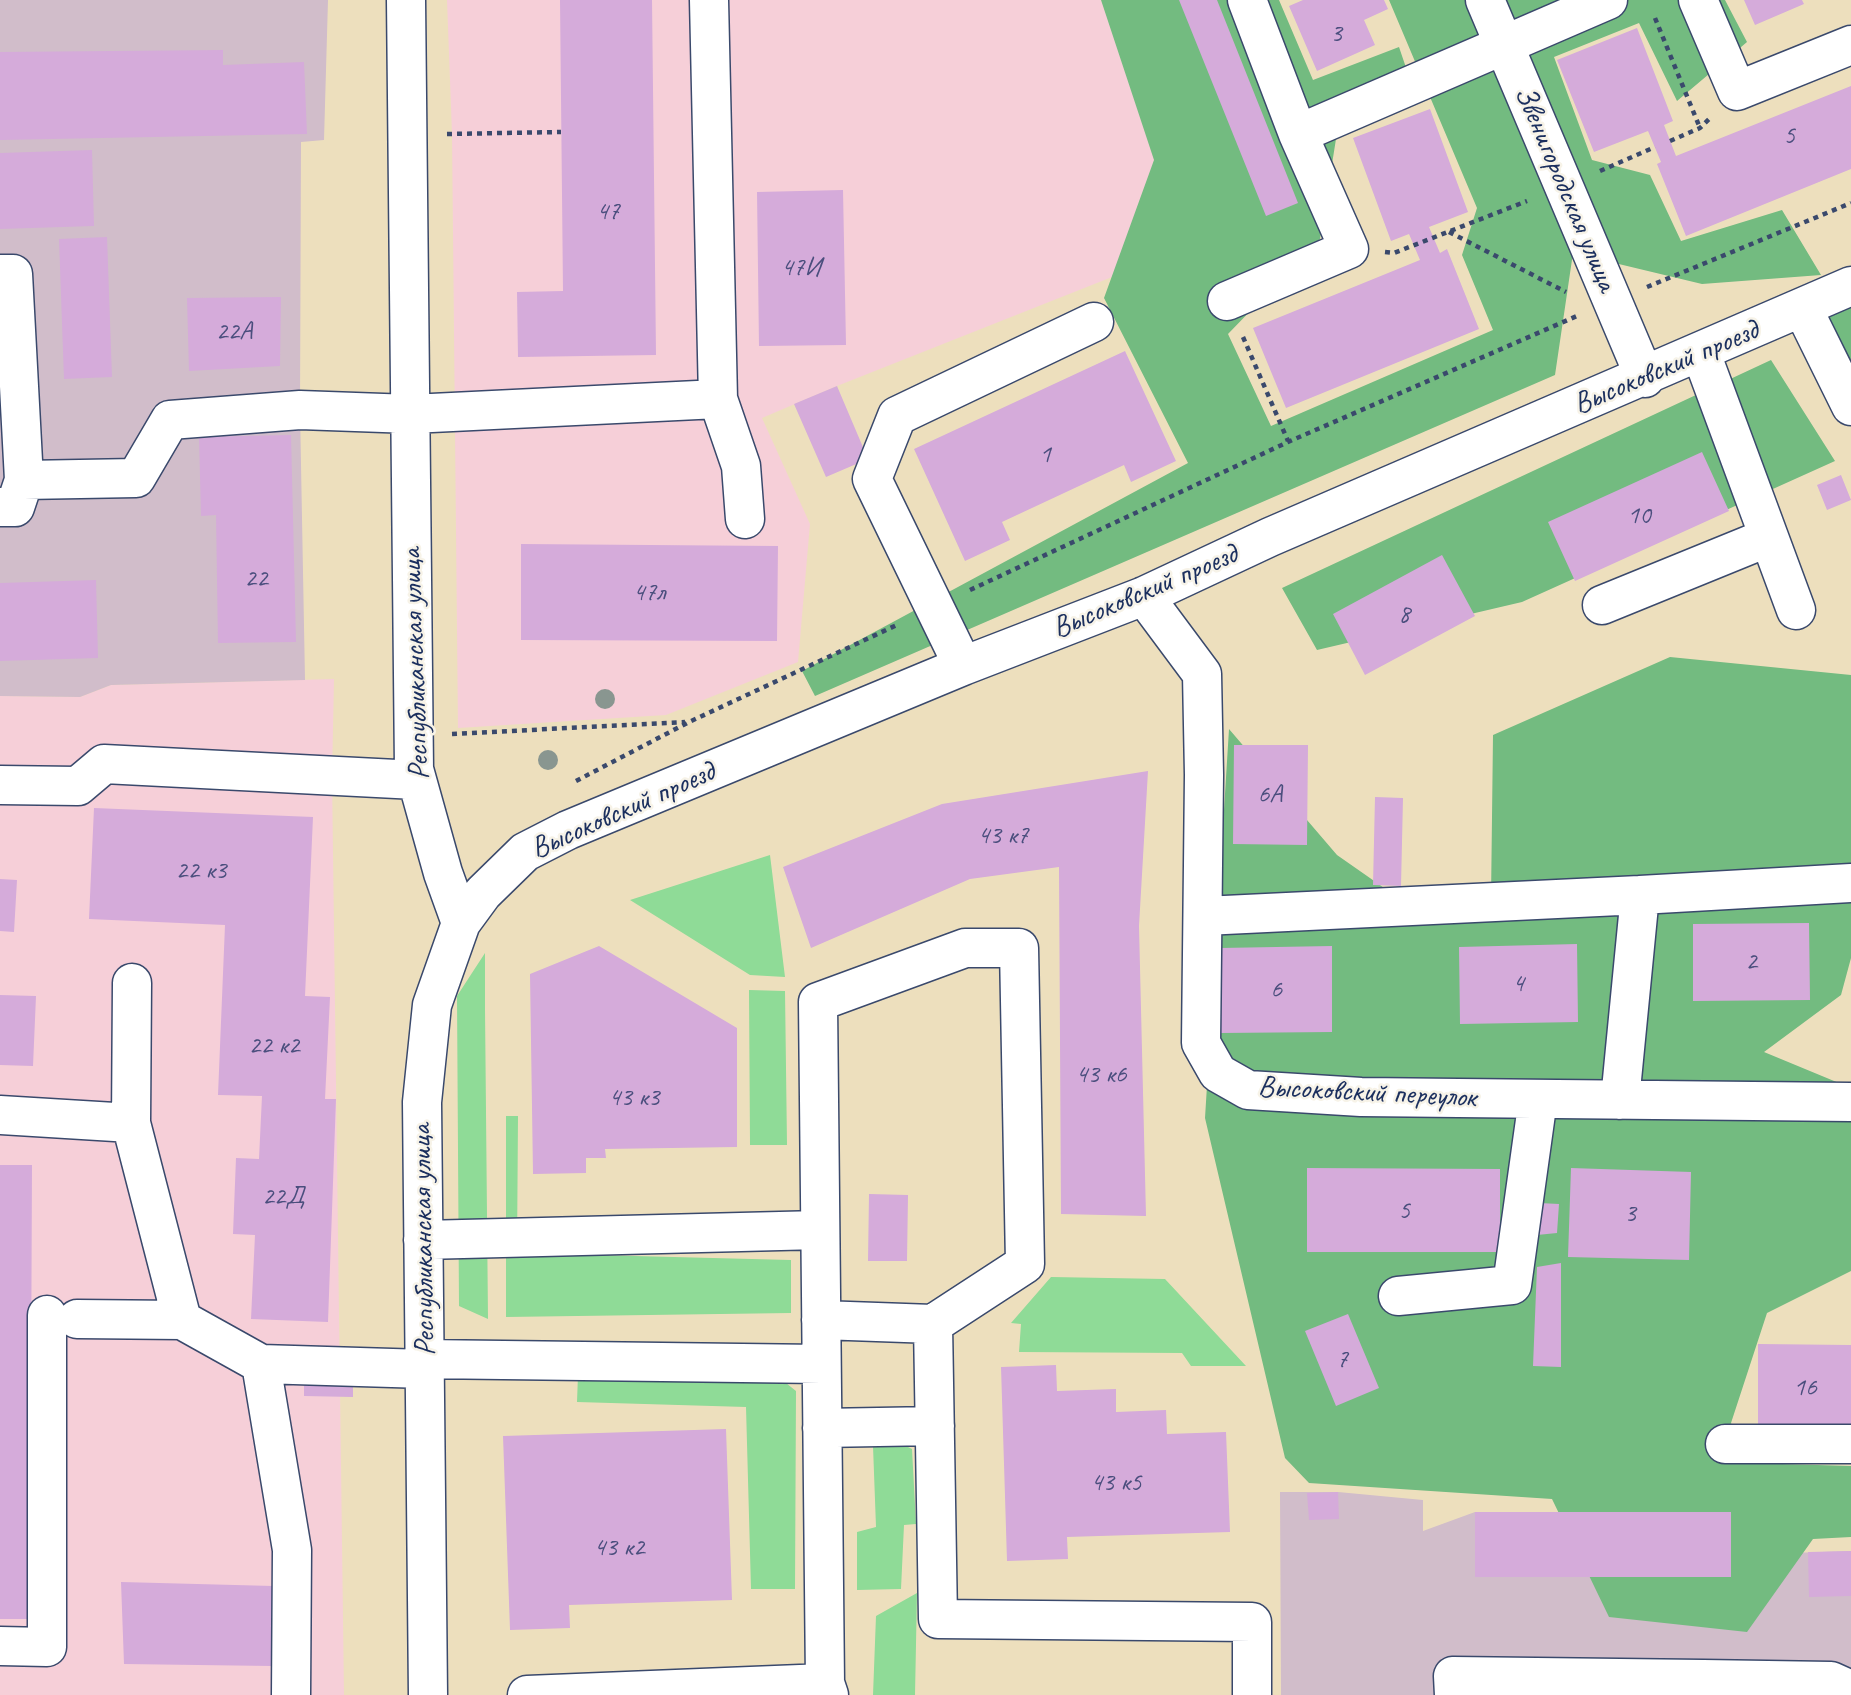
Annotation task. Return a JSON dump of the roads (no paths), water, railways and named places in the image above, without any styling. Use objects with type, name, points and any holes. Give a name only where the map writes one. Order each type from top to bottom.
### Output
[{"type":"street","name":"Республиканская улица","points":[[407,0],[416,780],[461,923],[432,1005],[422,1102],[428,1695]]},
{"type":"street","points":[[709,0],[718,399],[741,466],[745,519]]},
{"type":"street","points":[[1227,301],[1349,249],[1298,134],[1247,0]]},
{"type":"street","name":"Звенигородская улица","points":[[1485,0],[1563,187],[1604,304],[1645,377]]},
{"type":"street","points":[[1298,134],[1608,0]]},
{"type":"street","points":[[1698,0],[1737,91],[1851,45]]},
{"type":"street","points":[[0,274],[13,274],[12,494],[136,478],[170,420],[300,410],[411,415],[718,399]]},
{"type":"street","name":"Высоковский проезд","points":[[461,923],[483,893],[525,852],[568,830],[963,667],[1144,596],[1270,537],[1851,286]]},
{"type":"street","points":[[1802,309],[1851,406]]},
{"type":"street","points":[[963,667],[872,479],[897,416],[1094,322]]},
{"type":"street","points":[[1701,353],[1796,610]]},
{"type":"street","points":[[1602,605],[1769,537]]},
{"type":"street","name":"Высоковский переулок","points":[[1144,596],[1202,674],[1204,916],[1201,1043],[1218,1073],[1248,1090],[1361,1097],[1851,1102]]},
{"type":"street","points":[[0,785],[78,786],[104,764],[416,780]]},
{"type":"street","points":[[1204,916],[1851,883]]},
{"type":"street","points":[[1620,1100],[1640,895]]},
{"type":"street","points":[[527,1695],[827,1689],[821,1364],[818,1002],[965,948],[1019,948],[1025,1264],[933,1324],[821,1320]]},
{"type":"street","points":[[132,984],[131,1123],[182,1320]]},
{"type":"street","points":[[1398,1296],[1512,1285],[1538,1099]]},
{"type":"street","points":[[0,1115],[131,1123]]},
{"type":"street","points":[[423,1240],[820,1230]]},
{"type":"street","points":[[0,1647],[47,1647],[62,1317],[182,1320],[261,1364],[821,1364]]},
{"type":"street","points":[[933,1324],[938,1619],[1252,1622],[1252,1695]]},
{"type":"street","points":[[261,1364],[292,1550],[291,1695]]},
{"type":"street","points":[[822,1428],[934,1426]]},
{"type":"street","points":[[1726,1444],[1851,1444]]},
{"type":"street","points":[[1454,1695],[1453,1676],[1704,1687],[1830,1681],[1851,1690]]}]
